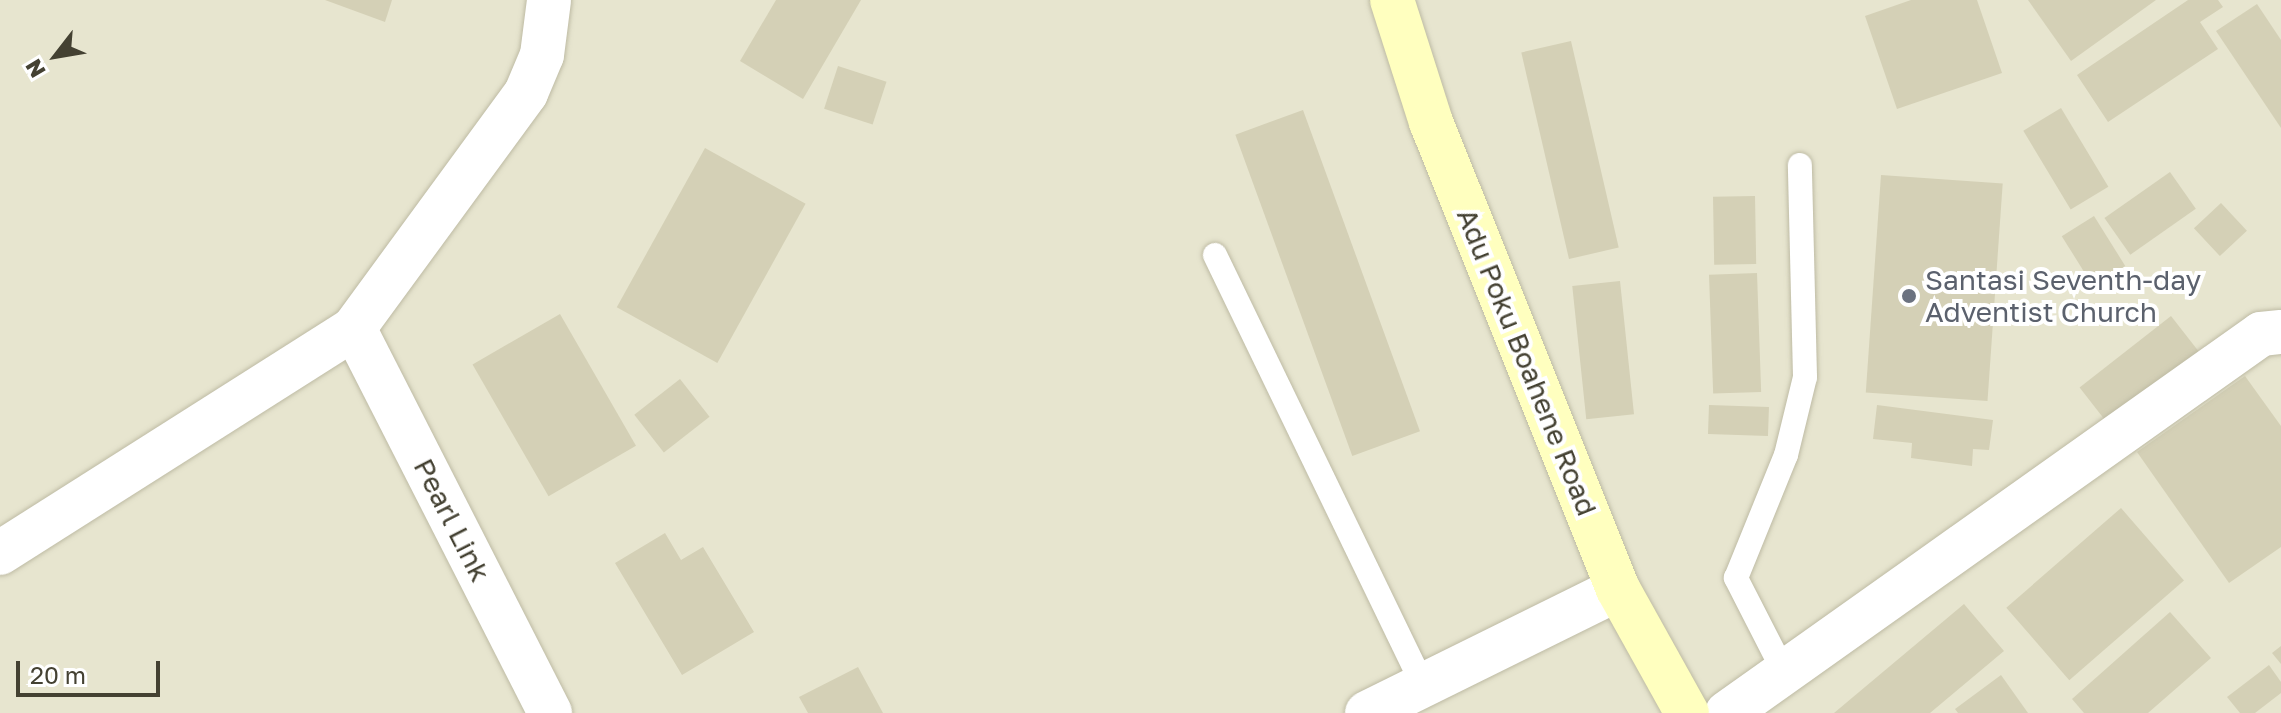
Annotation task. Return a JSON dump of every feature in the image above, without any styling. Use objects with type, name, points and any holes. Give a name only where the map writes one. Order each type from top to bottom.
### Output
[{"type":"street","points":[[0,553],[354,328],[526,93],[542,55],[549,0]]},
{"type":"street","name":"Adu Poku Boahene Road","points":[[1392,0],[1431,122],[1618,589],[1687,713]]},
{"type":"street","name":"Pearl Link","points":[[354,328],[550,713]]},
{"type":"street","points":[[1727,713],[2261,334],[2281,332]]},
{"type":"street","points":[[1367,713],[1618,589]]},
{"type":"lane","points":[[1784,672],[1736,578],[1786,455],[1805,377],[1800,165]]},
{"type":"lane","points":[[1215,255],[1423,686]]},
{"type":"shaded area","points":[[0,0],[2281,0],[2281,713],[0,713]]},
{"type":"building","points":[[325,0],[392,0],[385,22]]},
{"type":"building","points":[[776,0],[861,0],[803,99],[740,61]]},
{"type":"building","points":[[1911,0],[1977,0],[2002,73],[1897,109],[1865,16]]},
{"type":"building","points":[[2028,0],[2156,0],[2071,61]]},
{"type":"building","points":[[2188,0],[2218,0],[2223,7],[2200,22],[2218,49],[2108,122],[2077,75]]},
{"type":"building","points":[[2257,4],[2281,40],[2281,128],[2216,31]]},
{"type":"building","points":[[1571,41],[1619,248],[1569,259],[1521,52]]},
{"type":"building","points":[[838,66],[887,82],[873,125],[824,109]]},
{"type":"building","points":[[2061,108],[2108,187],[2071,210],[2023,131]]},
{"type":"building","points":[[1303,110],[1420,431],[1352,456],[1235,135]]},
{"type":"building","points":[[705,148],[806,204],[717,363],[617,307]]},
{"type":"building","points":[[2170,172],[2196,209],[2130,255],[2104,218]]},
{"type":"building","points":[[1881,175],[2003,184],[1987,401],[1866,392]]},
{"type":"building","points":[[1755,196],[1756,264],[1714,265],[1713,197]]},
{"type":"building","points":[[2221,203],[2247,231],[2220,256],[2194,228]]},
{"type":"building","points":[[2094,216],[2125,266],[2093,286],[2062,236]]},
{"type":"building","points":[[1757,273],[1761,392],[1713,394],[1709,275]]},
{"type":"building","points":[[1620,281],[1634,414],[1586,419],[1572,286]]},
{"type":"building","points":[[560,314],[636,446],[549,496],[473,365]]},
{"type":"building","points":[[2171,316],[2203,357],[2112,428],[2080,387]]},
{"type":"building","points":[[2245,376],[2281,426],[2281,547],[2229,583],[2137,452]]},
{"type":"building","points":[[680,379],[710,417],[664,453],[634,415]]},
{"type":"building","points":[[1709,405],[1769,407],[1768,436],[1708,434]]},
{"type":"building","points":[[1877,405],[1993,420],[1989,450],[1973,449],[1972,466],[1911,458],[1912,443],[1873,439]]},
{"type":"building","points":[[2121,508],[2184,580],[2069,680],[2006,608]]},
{"type":"building","points":[[665,533],[681,560],[703,547],[754,632],[682,675],[615,563]]},
{"type":"building","points":[[1964,604],[2004,651],[1930,713],[1834,713]]},
{"type":"building","points":[[2170,612],[2211,658],[2148,713],[2084,713],[2072,699]]},
{"type":"building","points":[[2281,646],[2281,664],[2272,653]]},
{"type":"building","points":[[2269,665],[2281,682],[2281,693],[2255,713],[2240,713],[2227,697]]},
{"type":"building","points":[[858,667],[883,713],[808,713],[799,697]]},
{"type":"building","points":[[2001,675],[2028,713],[1958,713],[1955,709]]},
{"type":"place","name":"Santasi Seventh-day Adventist Church","points":[[1909,296]]}]
